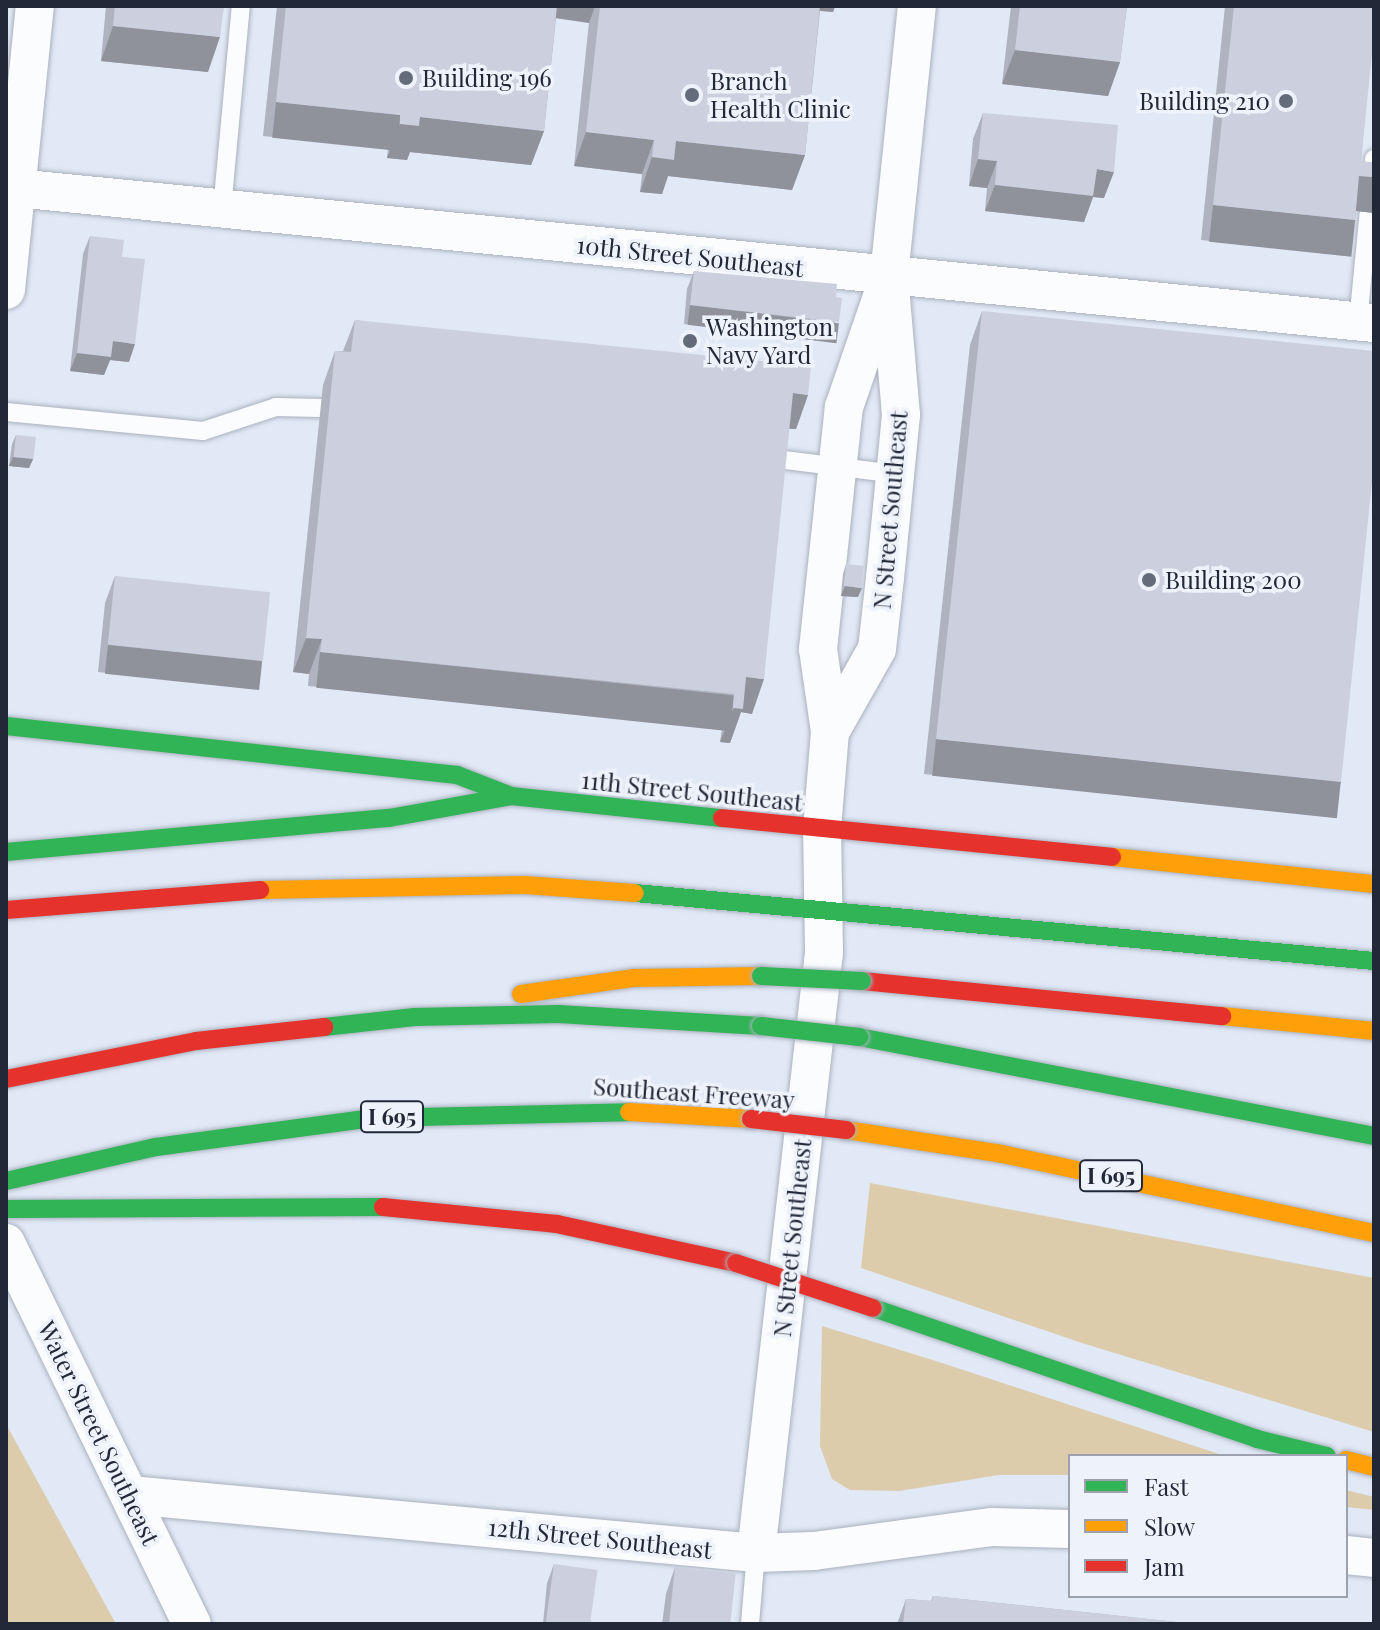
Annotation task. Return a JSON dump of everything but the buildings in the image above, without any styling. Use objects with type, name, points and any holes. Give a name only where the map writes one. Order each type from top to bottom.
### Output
[{"type":"main road","points":[[6,726],[457,775],[511,796]]},
{"type":"main road","name":"11th Street Southeast","points":[[6,852],[389,818],[511,796],[1374,884]]},
{"type":"main road","points":[[6,910],[205,891],[406,883],[823,906],[1374,961]]},
{"type":"main road","points":[[414,1017],[571,985],[693,975],[862,981],[1374,1031]]},
{"type":"main road","points":[[10,1078],[196,1041],[414,1017],[558,1014],[761,1026],[859,1037],[1374,1136]]},
{"type":"main road","name":"Southeast Freeway","points":[[6,1181],[156,1147],[373,1118],[590,1110],[751,1119],[1002,1154],[1374,1233]]},
{"type":"main road","points":[[6,1209],[320,1204],[419,1208],[557,1224],[736,1263],[1257,1439],[1319,1454]]},
{"type":"main road","points":[[1348,1460],[1374,1467]]},
{"type":"street","points":[[6,290],[18,59],[35,6]]},
{"type":"street","name":"N Street Southeast","points":[[830,732],[877,649],[901,415],[889,276],[917,6]]},
{"type":"street","name":"10th Street Southeast","points":[[11,188],[1366,322]]},
{"type":"street","name":"N Street Southeast","points":[[756,1553],[824,952],[822,829],[830,732],[818,649],[844,407],[889,276]]},
{"type":"street","name":"Water Street Southeast","points":[[6,1243],[192,1624]]},
{"type":"street","name":"12th Street Southeast","points":[[130,1495],[756,1553],[814,1551],[992,1527],[1068,1529]]},
{"type":"street","points":[[1348,1555],[1374,1558]]},
{"type":"lane","points":[[222,209],[241,6]]},
{"type":"lane","points":[[1366,322],[1374,159]]},
{"type":"lane","points":[[6,412],[203,431],[276,407],[320,408]]},
{"type":"lane","points":[[777,459],[896,474]]},
{"type":"lane","points":[[750,1624],[756,1553]]},
{"type":"shaded area","points":[[870,1183],[1374,1278],[1374,1432],[1082,1343],[861,1268]]},
{"type":"shaded area","points":[[822,1326],[1219,1454],[1068,1454],[1068,1475],[999,1475],[899,1491],[850,1490],[832,1479],[820,1446]]},
{"type":"shaded area","points":[[6,1424],[116,1624],[6,1624]]},
{"type":"shaded area","points":[[1348,1490],[1374,1497],[1374,1510],[1348,1507]]},
{"type":"traffic: fast","points":[[6,726],[457,775],[509,795]]},
{"type":"traffic: fast","points":[[6,852],[389,818],[511,796],[722,818]]},
{"type":"traffic: fast","points":[[635,893],[1374,961]]},
{"type":"traffic: fast","points":[[761,976],[862,981]]},
{"type":"traffic: fast","points":[[324,1027],[414,1017],[558,1014],[761,1026]]},
{"type":"traffic: fast","points":[[761,1026],[859,1037]]},
{"type":"traffic: fast","points":[[859,1037],[1374,1136]]},
{"type":"traffic: fast","points":[[6,1181],[156,1147],[373,1118],[629,1112]]},
{"type":"traffic: fast","points":[[6,1209],[383,1207]]},
{"type":"traffic: fast","points":[[873,1308],[1257,1439],[1319,1454]]},
{"type":"traffic: slow","points":[[1112,857],[1374,884]]},
{"type":"traffic: slow","points":[[260,890],[525,885],[635,893]]},
{"type":"traffic: slow","points":[[521,994],[633,978],[761,976]]},
{"type":"traffic: slow","points":[[1222,1016],[1374,1031]]},
{"type":"traffic: slow","points":[[629,1112],[751,1119]]},
{"type":"traffic: slow","points":[[846,1130],[1002,1154],[1374,1233]]},
{"type":"traffic: slow","points":[[1348,1460],[1374,1467]]},
{"type":"traffic: jam","points":[[722,818],[1112,857]]},
{"type":"traffic: jam","points":[[6,910],[260,890]]},
{"type":"traffic: jam","points":[[862,981],[1222,1016]]},
{"type":"traffic: jam","points":[[6,1079],[196,1041],[324,1027]]},
{"type":"traffic: jam","points":[[751,1119],[846,1130]]},
{"type":"traffic: jam","points":[[383,1207],[557,1224],[736,1263]]},
{"type":"traffic: jam","points":[[736,1263],[873,1308]]},
{"type":"place","name":"Building 196","points":[[406,78]]},
{"type":"place","name":"Branch Health Clinic","points":[[692,95]]},
{"type":"place","name":"Building 210","points":[[1286,101]]},
{"type":"place","name":"Washington Navy Yard","points":[[690,341]]},
{"type":"place","name":"Building 200","points":[[1149,580]]}]
